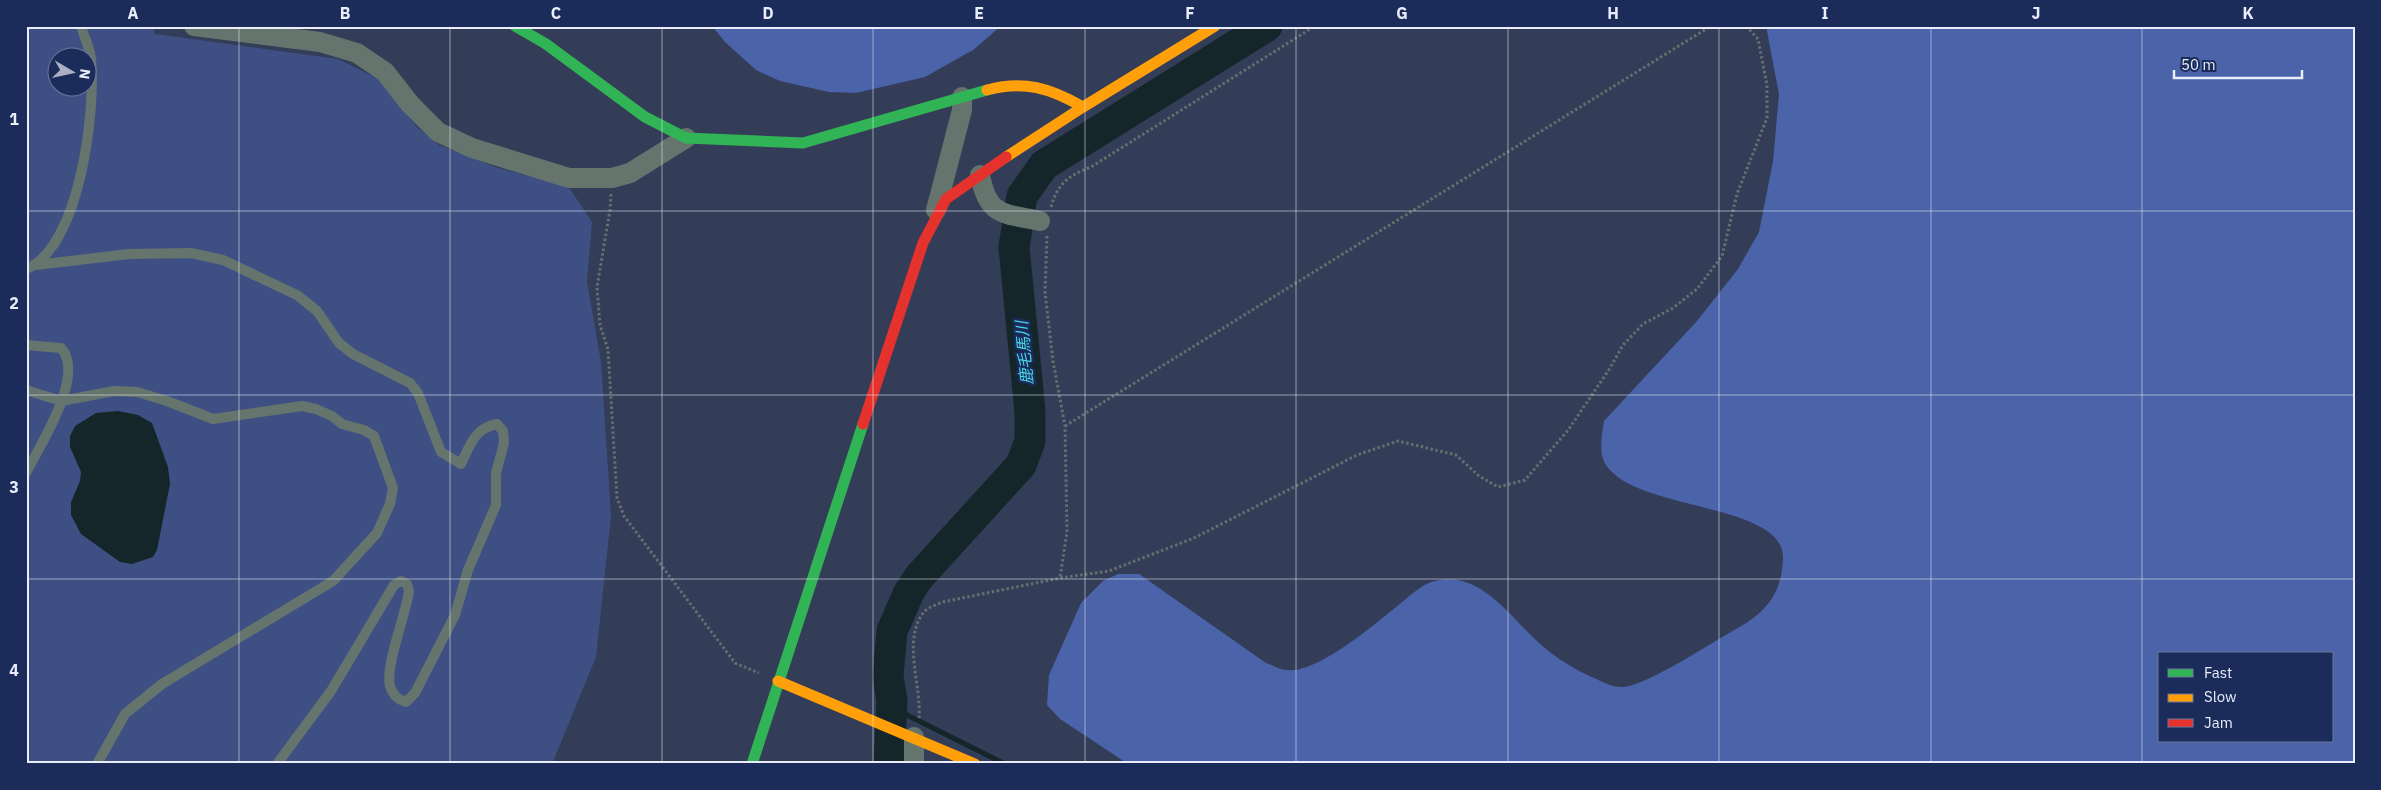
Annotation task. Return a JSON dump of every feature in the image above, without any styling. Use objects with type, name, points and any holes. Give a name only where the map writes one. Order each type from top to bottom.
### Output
[{"type":"street","points":[[194,26],[320,42],[357,53],[385,72],[410,104],[438,132],[472,148],[569,178],[612,178],[630,172],[686,138]]},
{"type":"street","points":[[515,26],[546,44],[645,117],[686,138],[804,143],[1006,85],[1034,85],[1056,91],[1083,107]]},
{"type":"street","points":[[752,764],[923,243],[946,199],[1083,107],[1215,26]]},
{"type":"street","points":[[934,219],[962,110],[962,97]]},
{"type":"street","points":[[980,175],[983,193],[991,206],[1001,212],[1044,222]]},
{"type":"street","points":[[778,681],[874,720],[913,732],[975,764]]},
{"type":"street","points":[[913,732],[914,764]]},
{"type":"lane","points":[[31,267],[53,247],[69,216],[83,164],[92,89],[91,57],[81,26]]},
{"type":"lane","points":[[31,267],[129,254],[191,253],[223,260],[297,295],[317,312],[339,343],[353,354],[410,383],[418,392],[440,452],[461,464],[472,441],[486,426],[497,424],[503,431],[504,443],[496,473],[496,505],[468,570],[455,616],[415,694],[406,702],[399,700],[393,694],[390,684],[391,664],[409,591],[407,584],[401,581],[394,585],[331,692],[277,764]]},
{"type":"lane","points":[[26,345],[60,348],[67,355],[69,369],[61,401],[26,473]]},
{"type":"lane","points":[[26,390],[61,401],[114,391],[137,392],[167,401],[213,419],[302,406],[316,409],[332,416],[342,424],[364,430],[374,436],[393,488],[390,504],[377,533],[333,581],[162,684],[125,714],[97,764]]},
{"type":"path","points":[[1060,578],[1067,532],[1065,426],[1053,361],[1045,292],[1044,222],[1058,190],[1070,175],[1091,167],[1315,26]]},
{"type":"path","points":[[1065,426],[1712,26]]},
{"type":"path","points":[[913,732],[920,703],[914,658],[916,628],[926,610],[943,602],[1060,578],[1109,571],[1194,538],[1357,454],[1398,441],[1456,455],[1479,476],[1498,487],[1525,480],[1568,429],[1610,368],[1623,345],[1643,324],[1673,308],[1697,289],[1722,256],[1742,178],[1767,118],[1767,85],[1758,39],[1746,26]]},
{"type":"path","points":[[612,178],[610,210],[597,287],[600,325],[608,349],[617,498],[624,516],[735,663],[778,681]]},
{"type":"shaded area","points":[[26,26],[153,26],[155,34],[338,59],[377,78],[417,127],[439,145],[495,167],[568,186],[592,222],[587,282],[601,362],[611,516],[596,657],[552,764],[26,764]]},
{"type":"shaded area","points":[[712,26],[1001,26],[973,50],[925,77],[856,93],[829,92],[780,81],[756,70],[725,42]]},
{"type":"shaded area","points":[[1766,26],[2355,26],[2355,764],[1128,764],[1060,719],[1047,705],[1049,675],[1081,603],[1103,581],[1118,574],[1139,574],[1266,663],[1287,670],[1300,669],[1330,656],[1363,634],[1417,590],[1435,581],[1451,579],[1466,582],[1480,589],[1505,608],[1538,642],[1557,657],[1587,675],[1616,687],[1624,687],[1649,679],[1746,623],[1770,601],[1779,582],[1783,559],[1777,541],[1761,527],[1736,517],[1647,492],[1623,480],[1606,465],[1602,455],[1601,444],[1604,421],[1697,321],[1738,269],[1759,232],[1773,161],[1779,94]]},
{"type":"shaded area","points":[[118,411],[138,415],[152,423],[168,467],[170,484],[157,550],[153,557],[132,564],[120,562],[81,534],[71,515],[71,502],[80,481],[81,472],[70,447],[70,436],[75,426],[96,413]]},
{"type":"waterway","name":"鹿毛馬川","points":[[889,764],[892,701],[888,676],[892,631],[909,592],[919,577],[1021,465],[1030,441],[1030,412],[1014,247],[1022,196],[1044,165],[1267,26]]},
{"type":"waterway","points":[[892,701],[907,715],[1005,764]]},
{"type":"traffic: fast","points":[[515,26],[546,44],[645,117],[686,138],[803,143],[987,90]]},
{"type":"traffic: fast","points":[[752,764],[863,424]]},
{"type":"traffic: slow","points":[[1006,157],[1215,26]]},
{"type":"traffic: slow","points":[[987,90],[1000,87],[1025,86],[1048,91],[1083,107]]},
{"type":"traffic: slow","points":[[778,681],[975,764]]},
{"type":"traffic: jam","points":[[863,424],[923,243],[946,199],[1006,157]]}]
